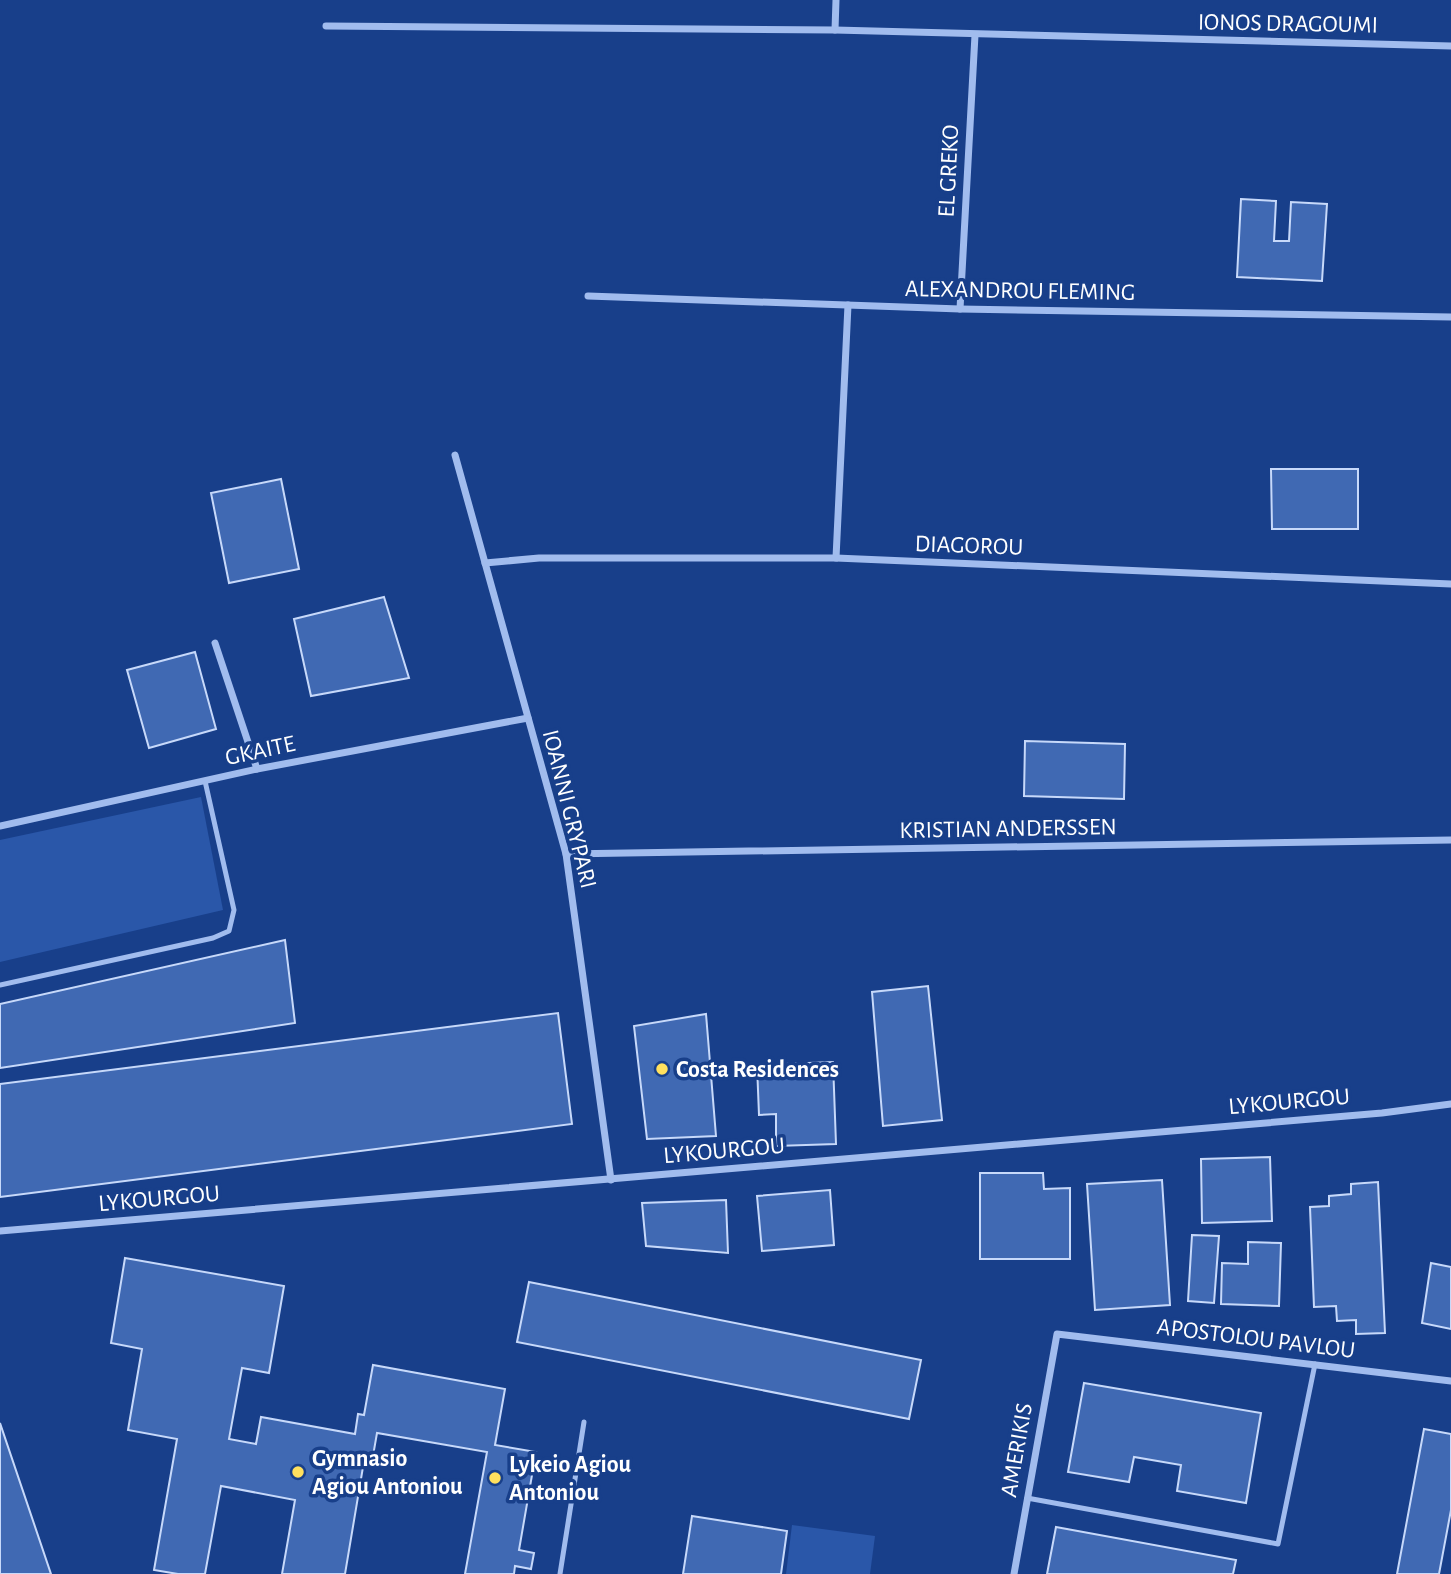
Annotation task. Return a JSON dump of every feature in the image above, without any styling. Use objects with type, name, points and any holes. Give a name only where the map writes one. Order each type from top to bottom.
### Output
[{"type":"street","points":[[835,30],[836,0]]},
{"type":"street","name":"IONOS DRAGOUMI","points":[[326,26],[835,30],[1451,46]]},
{"type":"street","name":"EL GREKO","points":[[960,309],[975,35]]},
{"type":"street","name":"ALEXANDROU FLEMING","points":[[588,296],[960,309],[1451,317]]},
{"type":"street","points":[[836,558],[848,305]]},
{"type":"street","name":"IOANNI GRYPARI","points":[[454,455],[566,854],[611,1180]]},
{"type":"street","name":"DIAGOROU","points":[[485,563],[539,558],[836,558],[1451,584]]},
{"type":"street","points":[[215,643],[257,769]]},
{"type":"street","name":"GKAITE","points":[[0,826],[257,769],[528,718]]},
{"type":"street","name":"KRISTIAN ANDERSSEN","points":[[566,854],[1451,840]]},
{"type":"street","name":"LYKOURGOU","points":[[0,1231],[1382,1113],[1451,1104]]},
{"type":"street","name":"APOSTOLOU PAVLOU","points":[[1057,1334],[1451,1381]]},
{"type":"street","name":"AMERIKIS","points":[[1014,1574],[1057,1334]]},
{"type":"lane","points":[[0,985],[213,938],[229,930],[234,910],[205,781]]},
{"type":"lane","points":[[1027,1498],[1278,1544],[1315,1364]]},
{"type":"lane","points":[[560,1574],[584,1422]]},
{"type":"shaded area","points":[[201,797],[223,910],[0,962],[0,840]]},
{"type":"shaded area","points":[[792,1525],[875,1536],[870,1574],[786,1574]]},
{"type":"building","points":[[1241,199],[1276,201],[1274,241],[1289,241],[1291,202],[1327,204],[1322,281],[1237,277]]},
{"type":"building","points":[[1271,469],[1358,469],[1358,529],[1272,529]]},
{"type":"building","points":[[281,479],[299,569],[229,583],[211,493]]},
{"type":"building","points":[[384,597],[409,678],[311,696],[294,619]]},
{"type":"building","points":[[195,652],[216,729],[149,748],[127,670]]},
{"type":"building","points":[[1025,741],[1125,744],[1124,799],[1024,796]]},
{"type":"building","points":[[285,940],[295,1023],[0,1068],[0,1004]]},
{"type":"building","points":[[928,986],[942,1120],[883,1126],[872,992]]},
{"type":"building","points":[[558,1013],[572,1124],[0,1197],[0,1084]]},
{"type":"building","points":[[706,1014],[716,1136],[647,1139],[634,1026]]},
{"type":"building","points":[[833,1062],[836,1144],[776,1146],[776,1114],[759,1115],[757,1065]]},
{"type":"building","points":[[1270,1157],[1272,1221],[1202,1223],[1201,1159]]},
{"type":"building","points":[[980,1173],[1043,1173],[1044,1189],[1070,1188],[1070,1259],[980,1259]]},
{"type":"building","points":[[1162,1180],[1170,1305],[1095,1310],[1087,1184]]},
{"type":"building","points":[[1378,1182],[1385,1333],[1356,1334],[1356,1320],[1337,1321],[1336,1306],[1314,1307],[1310,1207],[1329,1206],[1329,1196],[1351,1194],[1351,1184]]},
{"type":"building","points":[[830,1190],[834,1245],[762,1251],[757,1196]]},
{"type":"building","points":[[726,1200],[728,1253],[646,1246],[642,1203]]},
{"type":"building","points":[[1192,1235],[1219,1236],[1214,1303],[1188,1301]]},
{"type":"building","points":[[1248,1242],[1281,1243],[1279,1306],[1221,1304],[1222,1263],[1248,1264]]},
{"type":"building","points":[[125,1258],[284,1286],[269,1373],[242,1368],[229,1439],[256,1444],[261,1417],[355,1434],[358,1414],[364,1415],[373,1365],[505,1389],[495,1445],[536,1452],[519,1550],[534,1553],[531,1569],[515,1566],[514,1574],[465,1574],[487,1452],[377,1433],[373,1456],[365,1455],[345,1574],[282,1574],[295,1500],[221,1486],[205,1574],[178,1574],[154,1570],[177,1439],[128,1430],[142,1349],[111,1343]]},
{"type":"building","points":[[1431,1263],[1451,1267],[1451,1329],[1422,1323]]},
{"type":"building","points":[[529,1282],[921,1360],[909,1419],[517,1342]]},
{"type":"building","points":[[1084,1383],[1261,1413],[1246,1503],[1177,1491],[1181,1465],[1134,1457],[1129,1482],[1068,1472]]},
{"type":"building","points":[[0,1423],[51,1574],[0,1574]]},
{"type":"building","points":[[1424,1429],[1451,1434],[1451,1510],[1439,1574],[1397,1574]]},
{"type":"building","points":[[692,1516],[787,1531],[781,1574],[683,1574]]},
{"type":"building","points":[[1056,1527],[1236,1560],[1233,1574],[1047,1574]]},
{"type":"place","name":"Costa Residences","points":[[662,1069]]},
{"type":"place","name":"Gymnasio Agiou Antoniou","points":[[298,1472]]},
{"type":"place","name":"Lykeio Agiou Antoniou","points":[[495,1478]]}]
